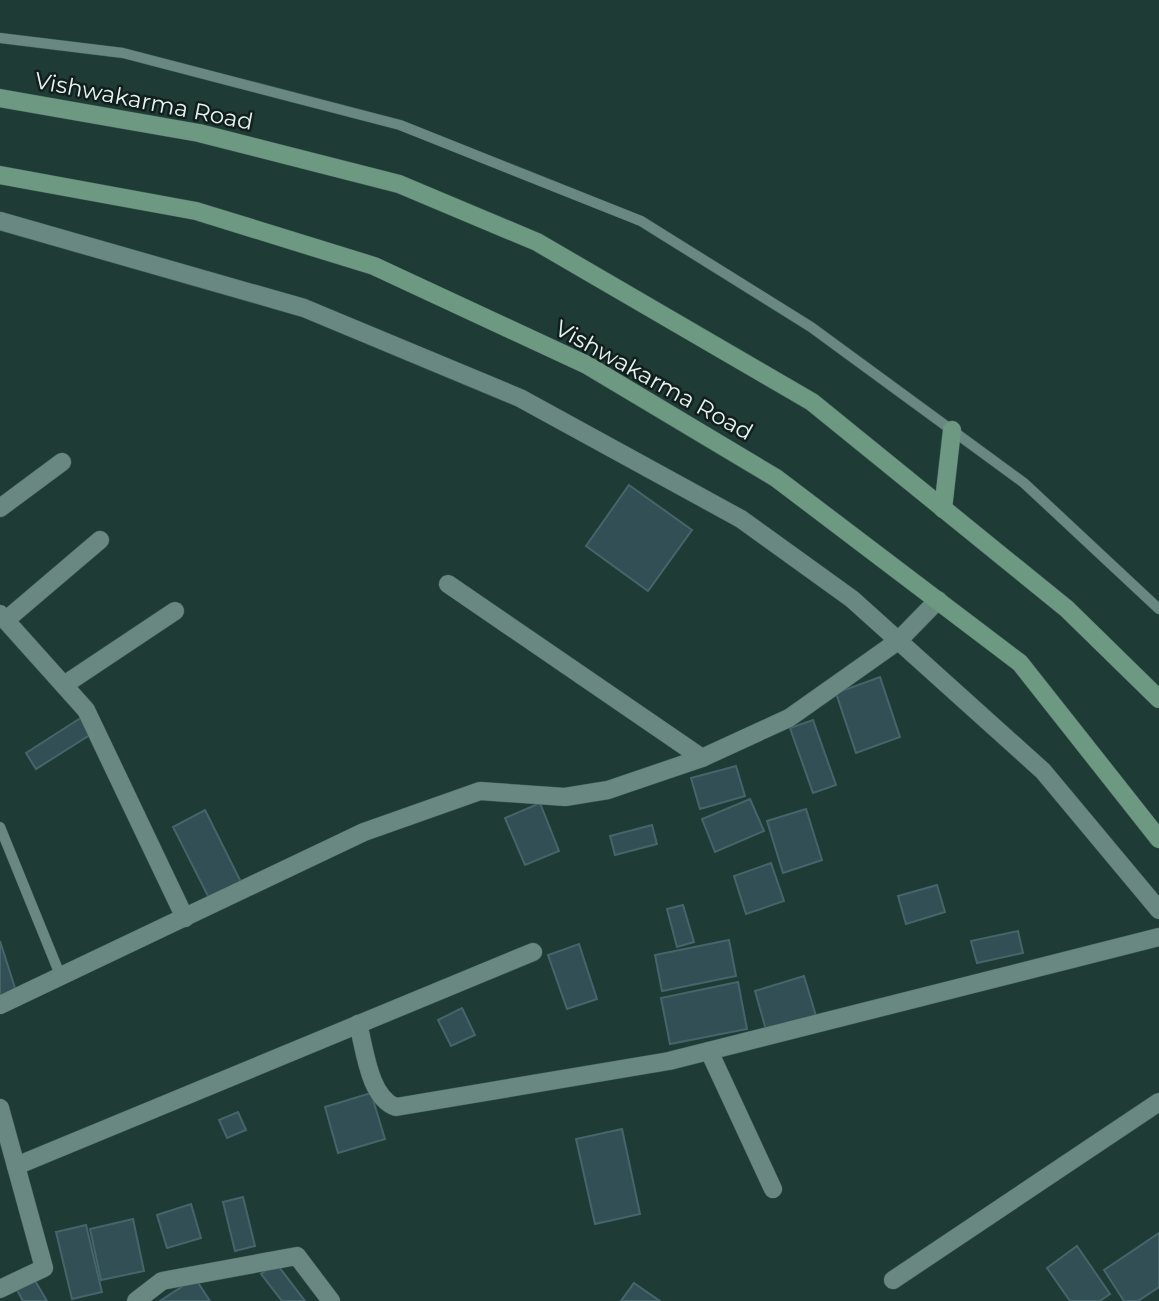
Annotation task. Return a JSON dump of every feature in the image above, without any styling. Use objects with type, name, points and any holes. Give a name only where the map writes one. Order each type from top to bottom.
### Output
[{"type":"main road","name":"Vishwakarma Road","points":[[0,98],[199,133],[399,184],[537,242],[811,402],[1067,609],[1159,699]]},
{"type":"main road","name":"Vishwakarma Road","points":[[0,175],[196,211],[374,266],[587,365],[776,478],[1020,663],[1159,839]]},
{"type":"main road","points":[[943,509],[952,430]]},
{"type":"street","points":[[0,221],[304,308],[520,398],[741,519],[852,599],[1043,771],[1159,909]]},
{"type":"street","points":[[0,508],[62,461]]},
{"type":"street","points":[[100,540],[3,617],[86,710],[185,918]]},
{"type":"street","points":[[448,584],[702,758]]},
{"type":"street","points":[[0,1005],[364,832],[480,791],[565,797],[608,790],[702,758],[789,718],[898,641],[938,600]]},
{"type":"street","points":[[64,685],[175,611]]},
{"type":"street","points":[[358,1024],[377,1089],[386,1104],[396,1107],[669,1061],[1159,937]]},
{"type":"street","points":[[16,1166],[533,953]]},
{"type":"street","points":[[709,1051],[772,1189]]},
{"type":"street","points":[[892,1280],[1159,1102]]},
{"type":"street","points":[[0,1108],[44,1268],[0,1289]]},
{"type":"street","points":[[136,1301],[162,1281],[297,1256],[331,1301]]},
{"type":"lane","points":[[0,38],[123,53],[400,125],[641,221],[811,327],[1024,482],[1159,609]]},
{"type":"lane","points":[[0,827],[61,977]]},
{"type":"building","points":[[629,485],[692,530],[648,591],[586,546]]},
{"type":"building","points":[[880,677],[900,737],[856,753],[836,693]]},
{"type":"building","points":[[82,717],[93,733],[36,769],[26,753]]},
{"type":"building","points":[[813,720],[836,785],[813,793],[790,728]]},
{"type":"building","points":[[736,766],[745,796],[700,809],[691,778]]},
{"type":"building","points":[[750,799],[764,831],[715,852],[702,819]]},
{"type":"building","points":[[540,803],[559,851],[525,865],[505,818]]},
{"type":"building","points":[[806,809],[822,860],[783,873],[767,821]]},
{"type":"building","points":[[205,810],[241,882],[209,898],[173,827]]},
{"type":"building","points":[[652,825],[657,844],[615,855],[610,836]]},
{"type":"building","points":[[771,863],[784,901],[746,914],[734,876]]},
{"type":"building","points":[[937,885],[945,912],[906,924],[898,896]]},
{"type":"building","points":[[683,905],[694,942],[677,947],[667,909]]},
{"type":"building","points":[[1018,931],[1023,953],[977,963],[971,941]]},
{"type":"building","points":[[729,940],[736,976],[662,991],[655,955]]},
{"type":"building","points":[[0,941],[16,991],[0,996]]},
{"type":"building","points":[[579,944],[597,999],[567,1009],[548,955]]},
{"type":"building","points":[[804,976],[816,1016],[766,1030],[755,991]]},
{"type":"building","points":[[738,982],[747,1029],[670,1044],[661,998]]},
{"type":"building","points":[[462,1008],[475,1035],[451,1046],[438,1020]]},
{"type":"building","points":[[371,1093],[385,1139],[338,1153],[325,1107]]},
{"type":"building","points":[[238,1112],[246,1130],[227,1138],[219,1120]]},
{"type":"building","points":[[622,1129],[640,1214],[595,1224],[576,1139]]},
{"type":"building","points":[[243,1197],[255,1246],[235,1251],[223,1202]]},
{"type":"building","points":[[191,1204],[201,1238],[167,1248],[157,1215]]},
{"type":"building","points":[[133,1219],[144,1271],[101,1280],[90,1229]]},
{"type":"building","points":[[86,1225],[102,1292],[72,1299],[56,1232]]},
{"type":"building","points":[[1159,1233],[1159,1287],[1138,1301],[1124,1301],[1104,1270]]},
{"type":"building","points":[[1077,1246],[1110,1294],[1100,1301],[1070,1301],[1047,1268]]},
{"type":"building","points":[[276,1263],[305,1301],[282,1301],[261,1274]]},
{"type":"building","points":[[195,1278],[210,1301],[160,1301]]},
{"type":"building","points":[[34,1279],[47,1301],[23,1301],[17,1290]]},
{"type":"building","points":[[634,1283],[660,1301],[621,1301]]}]
